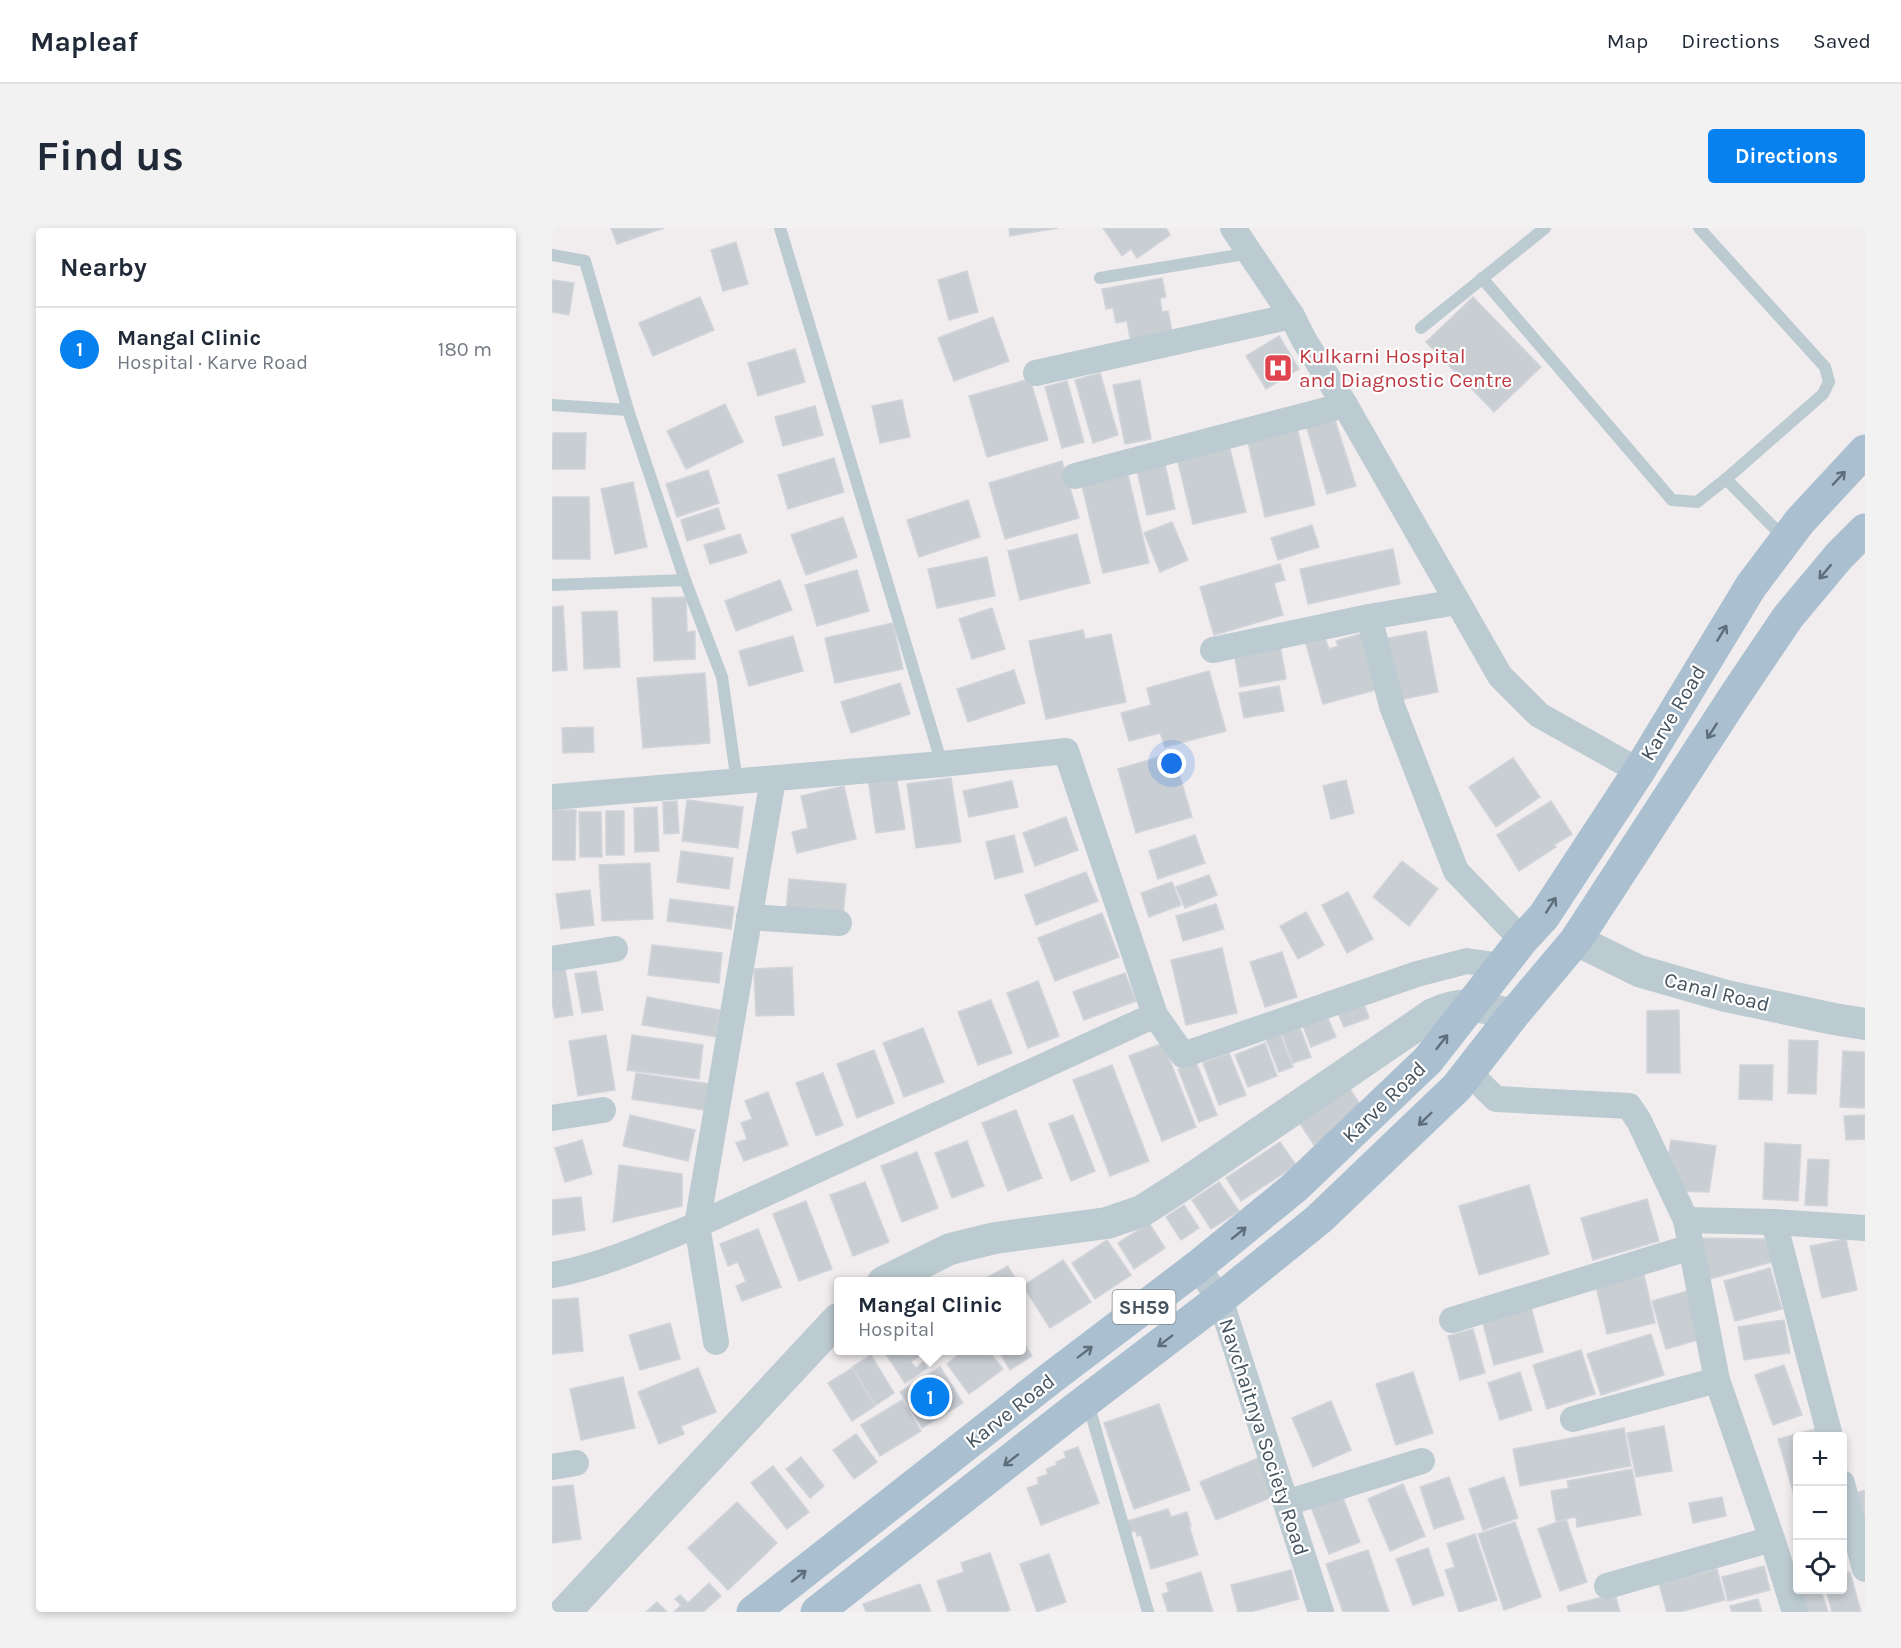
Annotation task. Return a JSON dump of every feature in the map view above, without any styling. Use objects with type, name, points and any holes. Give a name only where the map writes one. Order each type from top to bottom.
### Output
[{"type":"main road","name":"Karve Road","points":[[753,1612],[1051,1378],[1197,1267],[1294,1188],[1428,1060],[1501,966],[1544,916],[1639,771],[1751,586],[1800,521],[1865,451]]},
{"type":"main road","name":"Karve Road","points":[[817,1612],[1220,1299],[1319,1219],[1457,1087],[1576,940],[1788,617],[1839,556],[1865,530]]},
{"type":"street","points":[[1233,228],[1292,316],[1500,676],[1539,715],[1639,771]]},
{"type":"street","points":[[1036,373],[1292,316]]},
{"type":"street","points":[[1075,476],[1345,405]]},
{"type":"street","points":[[1213,650],[1369,617],[1457,602]]},
{"type":"street","points":[[1369,617],[1392,706],[1456,871],[1522,940]]},
{"type":"street","points":[[552,797],[942,764],[1066,751],[1155,1015],[1183,1055],[1417,974],[1467,961],[1501,966]]},
{"type":"street","points":[[716,1342],[697,1225],[773,779]]},
{"type":"street","points":[[749,917],[839,923]]},
{"type":"street","name":"Canal Road","points":[[1576,940],[1639,972],[1726,996],[1865,1024]]},
{"type":"street","points":[[552,959],[615,949]]},
{"type":"street","points":[[891,1277],[950,1249],[995,1238],[1107,1223],[1142,1211],[1433,1014],[1471,1005],[1522,1005]]},
{"type":"street","points":[[552,1275],[574,1271],[607,1260],[697,1225],[1155,1015]]},
{"type":"street","points":[[1469,1073],[1496,1099],[1629,1107],[1639,1121],[1686,1220],[1717,1380],[1795,1612]]},
{"type":"street","points":[[552,1118],[603,1110]]},
{"type":"street","points":[[1686,1220],[1774,1222],[1865,1228]]},
{"type":"street","points":[[1774,1222],[1829,1432]]},
{"type":"street","points":[[1452,1320],[1691,1247]]},
{"type":"street","name":"Navchaitnya Society Road","points":[[1197,1267],[1220,1299],[1321,1612]]},
{"type":"street","points":[[565,1612],[834,1323]]},
{"type":"street","points":[[1573,1419],[1717,1380]]},
{"type":"street","points":[[1286,1503],[1422,1461]]},
{"type":"street","points":[[1843,1486],[1865,1569]]},
{"type":"street","points":[[1607,1586],[1772,1539]]},
{"type":"lane","points":[[780,228],[942,764]]},
{"type":"lane","points":[[1421,328],[1545,228]]},
{"type":"lane","points":[[1482,278],[1672,500],[1698,502],[1823,394],[1829,382],[1825,367],[1699,228]]},
{"type":"lane","points":[[1100,278],[1250,253]]},
{"type":"lane","points":[[552,255],[585,261],[628,410],[685,580],[722,677],[737,782]]},
{"type":"lane","points":[[552,405],[628,410]]},
{"type":"lane","points":[[1726,479],[1786,539]]},
{"type":"lane","points":[[552,585],[685,580]]},
{"type":"lane","points":[[1087,1401],[1148,1612]]},
{"type":"building","points":[[611,228],[664,228],[617,244]]},
{"type":"building","points":[[1009,228],[1058,228],[1010,236]]},
{"type":"building","points":[[1103,228],[1166,228],[1170,235],[1137,258],[1131,249],[1122,256]]},
{"type":"building","points":[[736,242],[748,284],[723,291],[711,250]]},
{"type":"building","points":[[967,271],[978,312],[949,320],[938,280]]},
{"type":"building","points":[[1162,278],[1166,297],[1160,298],[1162,312],[1168,311],[1173,337],[1131,344],[1127,321],[1116,323],[1113,308],[1106,309],[1102,289]]},
{"type":"building","points":[[552,280],[574,283],[569,315],[552,312]]},
{"type":"building","points":[[700,297],[714,330],[653,356],[639,323]]},
{"type":"building","points":[[1473,297],[1541,367],[1494,412],[1426,342]]},
{"type":"building","points":[[993,317],[1009,361],[954,381],[938,338]]},
{"type":"building","points":[[1279,336],[1299,369],[1266,389],[1246,356]]},
{"type":"building","points":[[795,349],[805,382],[758,396],[748,363]]},
{"type":"building","points":[[1100,373],[1118,435],[1093,443],[1075,380]]},
{"type":"building","points":[[1030,379],[1048,440],[987,457],[969,396]]},
{"type":"building","points":[[1140,380],[1151,439],[1125,444],[1113,385]]},
{"type":"building","points":[[1067,381],[1084,442],[1062,448],[1045,387]]},
{"type":"building","points":[[902,400],[910,437],[880,443],[872,406]]},
{"type":"building","points":[[725,404],[743,442],[686,469],[667,431]]},
{"type":"building","points":[[815,406],[823,435],[783,446],[775,417]]},
{"type":"building","points":[[1333,414],[1356,486],[1327,494],[1305,422]]},
{"type":"building","points":[[1297,427],[1315,505],[1265,517],[1247,438]]},
{"type":"building","points":[[553,433],[586,433],[585,469],[552,469]]},
{"type":"building","points":[[1228,441],[1246,512],[1193,524],[1176,454]]},
{"type":"building","points":[[834,458],[844,492],[788,509],[778,475]]},
{"type":"building","points":[[1164,460],[1175,509],[1147,515],[1136,466]]},
{"type":"building","points":[[1062,461],[1079,518],[1005,539],[989,483]]},
{"type":"building","points":[[708,470],[719,503],[677,517],[666,484]]},
{"type":"building","points":[[1127,471],[1149,563],[1103,573],[1081,482]]},
{"type":"building","points":[[633,482],[647,547],[615,554],[601,489]]},
{"type":"building","points":[[552,497],[589,497],[590,559],[552,559]]},
{"type":"building","points":[[968,500],[980,537],[919,557],[907,520]]},
{"type":"building","points":[[718,508],[725,529],[687,541],[681,520]]},
{"type":"building","points":[[843,517],[857,557],[806,575],[791,535]]},
{"type":"building","points":[[1172,522],[1188,560],[1160,572],[1144,533]]},
{"type":"building","points":[[1312,525],[1319,547],[1278,560],[1271,538]]},
{"type":"building","points":[[740,534],[747,553],[710,564],[704,545]]},
{"type":"building","points":[[1077,534],[1090,583],[1020,600],[1008,551]]},
{"type":"building","points":[[1393,549],[1400,584],[1308,604],[1300,569]]},
{"type":"building","points":[[987,557],[995,596],[937,608],[928,569]]},
{"type":"building","points":[[1280,564],[1285,580],[1274,583],[1283,615],[1214,635],[1200,587]]},
{"type":"building","points":[[857,570],[869,611],[817,626],[805,585]]},
{"type":"building","points":[[780,580],[792,610],[736,631],[725,601]]},
{"type":"building","points":[[686,597],[687,632],[695,631],[695,659],[654,661],[652,598]]},
{"type":"building","points":[[563,606],[567,670],[552,671],[552,607]]},
{"type":"building","points":[[992,608],[1005,649],[972,659],[959,619]]},
{"type":"building","points":[[617,611],[620,667],[584,669],[582,612]]},
{"type":"building","points":[[893,623],[903,669],[835,683],[825,638]]},
{"type":"building","points":[[1083,630],[1085,639],[1111,634],[1126,702],[1046,719],[1029,641]]},
{"type":"building","points":[[1426,631],[1438,692],[1394,701],[1382,639]]},
{"type":"building","points":[[1368,632],[1383,688],[1323,704],[1306,644],[1325,638],[1329,649],[1338,646],[1336,641]]},
{"type":"building","points":[[793,636],[803,671],[749,686],[739,651]]},
{"type":"building","points":[[1280,645],[1286,679],[1240,687],[1234,653]]},
{"type":"building","points":[[1014,670],[1025,703],[968,722],[957,689]]},
{"type":"building","points":[[1209,671],[1226,731],[1165,747],[1160,733],[1129,741],[1121,713],[1151,705],[1147,688]]},
{"type":"building","points":[[705,673],[710,743],[643,748],[637,678]]},
{"type":"building","points":[[900,683],[910,714],[851,733],[841,702]]},
{"type":"building","points":[[1279,686],[1284,711],[1244,718],[1239,693]]},
{"type":"building","points":[[593,727],[594,752],[563,753],[562,728]]},
{"type":"building","points":[[1173,753],[1192,817],[1136,833],[1118,769]]},
{"type":"building","points":[[1513,758],[1540,797],[1496,827],[1469,787]]},
{"type":"building","points":[[896,774],[905,829],[876,833],[868,779]]},
{"type":"building","points":[[951,778],[961,842],[916,848],[907,784]]},
{"type":"building","points":[[1346,780],[1354,813],[1331,819],[1323,786]]},
{"type":"building","points":[[1012,781],[1018,807],[969,817],[963,791]]},
{"type":"building","points":[[844,786],[856,839],[797,853],[792,832],[808,828],[801,796]]},
{"type":"building","points":[[687,800],[743,807],[738,848],[682,841]]},
{"type":"building","points":[[677,801],[679,833],[664,834],[663,802]]},
{"type":"building","points":[[1551,801],[1572,834],[1519,871],[1497,835]]},
{"type":"building","points":[[657,807],[659,851],[635,852],[634,808]]},
{"type":"building","points":[[552,810],[576,810],[575,860],[552,860]]},
{"type":"building","points":[[606,811],[624,811],[624,855],[606,855]]},
{"type":"building","points":[[579,812],[601,812],[602,857],[580,857]]},
{"type":"building","points":[[1066,817],[1078,850],[1035,866],[1023,833]]},
{"type":"building","points":[[1014,835],[1023,872],[995,879],[986,842]]},
{"type":"building","points":[[1195,835],[1205,863],[1158,879],[1149,851]]},
{"type":"building","points":[[681,851],[733,858],[729,889],[677,882]]},
{"type":"building","points":[[1402,861],[1438,889],[1409,926],[1373,897]]},
{"type":"building","points":[[650,863],[653,919],[602,921],[599,865]]},
{"type":"building","points":[[1086,872],[1098,901],[1036,925],[1025,895]]},
{"type":"building","points":[[1209,875],[1217,895],[1185,908],[1176,887]]},
{"type":"building","points":[[789,879],[846,884],[843,916],[786,912]]},
{"type":"building","points":[[1172,882],[1181,905],[1149,917],[1141,893]]},
{"type":"building","points":[[590,890],[594,925],[561,929],[556,894]]},
{"type":"building","points":[[1348,892],[1373,939],[1347,953],[1322,905]]},
{"type":"building","points":[[670,899],[734,907],[731,929],[667,921]]},
{"type":"building","points":[[1216,904],[1224,929],[1183,941],[1176,916]]},
{"type":"building","points":[[1306,912],[1324,945],[1298,959],[1280,926]]},
{"type":"building","points":[[1102,913],[1119,957],[1055,981],[1038,938]]},
{"type":"building","points":[[652,945],[722,953],[719,983],[648,975]]},
{"type":"building","points":[[1222,948],[1237,1013],[1186,1025],[1171,960]]},
{"type":"building","points":[[1282,952],[1297,997],[1265,1007],[1250,962]]},
{"type":"building","points":[[792,967],[794,1015],[756,1016],[754,969]]},
{"type":"building","points":[[565,969],[573,1015],[555,1018],[552,1002],[552,972]]},
{"type":"building","points":[[596,971],[603,1010],[582,1013],[575,974]]},
{"type":"building","points":[[1125,973],[1136,1001],[1084,1020],[1073,992]]},
{"type":"building","points":[[1038,981],[1059,1036],[1028,1048],[1007,993]]},
{"type":"building","points":[[647,997],[720,1010],[716,1037],[642,1025]]},
{"type":"building","points":[[991,1000],[1012,1053],[978,1065],[958,1012]]},
{"type":"building","points":[[1363,1001],[1369,1018],[1344,1027],[1337,1011]]},
{"type":"building","points":[[1679,1010],[1680,1073],[1647,1073],[1647,1011]]},
{"type":"building","points":[[1327,1016],[1336,1037],[1311,1047],[1303,1026]]},
{"type":"building","points":[[923,1028],[944,1082],[904,1097],[883,1043]]},
{"type":"building","points":[[1300,1028],[1311,1057],[1293,1063],[1282,1034]]},
{"type":"building","points":[[1280,1034],[1293,1067],[1279,1072],[1266,1039]]},
{"type":"building","points":[[606,1035],[615,1090],[578,1096],[569,1041]]},
{"type":"building","points":[[632,1035],[703,1045],[699,1079],[627,1070]]},
{"type":"building","points":[[1789,1040],[1818,1041],[1816,1094],[1788,1093]]},
{"type":"building","points":[[1163,1043],[1196,1127],[1162,1141],[1129,1056]]},
{"type":"building","points":[[1265,1043],[1277,1076],[1248,1087],[1235,1055]]},
{"type":"building","points":[[874,1050],[894,1103],[857,1118],[837,1064]]},
{"type":"building","points":[[1843,1051],[1865,1052],[1865,1108],[1840,1107]]},
{"type":"building","points":[[1229,1053],[1246,1095],[1219,1105],[1203,1063]]},
{"type":"building","points":[[1196,1062],[1217,1115],[1199,1122],[1178,1069]]},
{"type":"building","points":[[1112,1065],[1149,1161],[1110,1176],[1073,1080]]},
{"type":"building","points":[[1740,1065],[1773,1065],[1772,1100],[1739,1099]]},
{"type":"building","points":[[636,1073],[709,1084],[704,1110],[632,1099]]},
{"type":"building","points":[[823,1073],[843,1125],[816,1136],[796,1083]]},
{"type":"building","points":[[1348,1086],[1365,1112],[1314,1145],[1297,1119]]},
{"type":"building","points":[[768,1092],[788,1145],[744,1161],[736,1143],[747,1139],[741,1123],[752,1119],[745,1101]]},
{"type":"building","points":[[1016,1110],[1042,1178],[1008,1191],[982,1123]]},
{"type":"building","points":[[630,1115],[695,1130],[688,1161],[623,1146]]},
{"type":"building","points":[[1073,1115],[1095,1171],[1071,1181],[1049,1124]]},
{"type":"building","points":[[1865,1115],[1865,1139],[1846,1140],[1844,1116]]},
{"type":"building","points":[[582,1140],[592,1174],[565,1182],[555,1148]]},
{"type":"building","points":[[1671,1140],[1716,1146],[1709,1192],[1674,1191],[1667,1164]]},
{"type":"building","points":[[967,1141],[984,1186],[952,1198],[935,1153]]},
{"type":"building","points":[[1280,1142],[1296,1165],[1241,1201],[1226,1178]]},
{"type":"building","points":[[1765,1143],[1801,1145],[1798,1201],[1763,1199]]},
{"type":"building","points":[[917,1152],[938,1208],[902,1222],[881,1166]]},
{"type":"building","points":[[1808,1159],[1829,1160],[1827,1206],[1805,1205]]},
{"type":"building","points":[[619,1165],[682,1174],[682,1206],[613,1222]]},
{"type":"building","points":[[865,1182],[889,1242],[853,1256],[830,1195]]},
{"type":"building","points":[[1219,1182],[1239,1211],[1211,1229],[1192,1200]]},
{"type":"building","points":[[1529,1185],[1549,1254],[1479,1275],[1459,1206]]},
{"type":"building","points":[[581,1197],[585,1230],[552,1235],[552,1200]]},
{"type":"building","points":[[1647,1199],[1659,1241],[1593,1260],[1581,1218]]},
{"type":"building","points":[[806,1201],[832,1269],[799,1281],[773,1214]]},
{"type":"building","points":[[1184,1205],[1199,1228],[1181,1240],[1166,1217]]},
{"type":"building","points":[[1149,1223],[1165,1248],[1134,1269],[1118,1243]]},
{"type":"building","points":[[758,1229],[781,1287],[742,1301],[736,1286],[746,1282],[738,1262],[728,1266],[720,1244]]},
{"type":"building","points":[[1695,1238],[1765,1239],[1772,1262],[1706,1280]]},
{"type":"building","points":[[1846,1239],[1857,1290],[1822,1298],[1810,1246]]},
{"type":"building","points":[[1107,1240],[1131,1275],[1095,1299],[1072,1263]]},
{"type":"building","points":[[1063,1260],[1091,1302],[1050,1328],[1026,1291],[1026,1284]]},
{"type":"building","points":[[1008,1266],[1014,1277],[988,1277]]},
{"type":"building","points":[[1770,1268],[1782,1309],[1735,1321],[1724,1281]]},
{"type":"building","points":[[1644,1275],[1655,1323],[1607,1334],[1596,1286]]},
{"type":"building","points":[[1691,1290],[1705,1338],[1666,1349],[1652,1301]]},
{"type":"building","points":[[578,1298],[583,1351],[552,1354],[552,1300]]},
{"type":"building","points":[[1531,1307],[1543,1352],[1494,1365],[1482,1320]]},
{"type":"building","points":[[1784,1320],[1790,1353],[1744,1360],[1738,1327]]},
{"type":"building","points":[[670,1323],[680,1359],[640,1370],[629,1335]]},
{"type":"building","points":[[1473,1329],[1485,1373],[1460,1380],[1448,1336]]},
{"type":"building","points":[[1651,1334],[1664,1375],[1601,1395],[1587,1354]]},
{"type":"building","points":[[1026,1346],[1032,1356],[1010,1370],[1001,1355],[1026,1355]]},
{"type":"building","points":[[1581,1350],[1595,1394],[1547,1409],[1533,1365]]},
{"type":"building","points":[[871,1355],[894,1393],[876,1405],[852,1367]]},
{"type":"building","points":[[886,1355],[918,1355],[911,1362],[916,1368],[923,1362],[927,1368],[905,1383]]},
{"type":"building","points":[[921,1355],[939,1355],[927,1363]]},
{"type":"building","points":[[958,1355],[992,1355],[1003,1369],[969,1394],[947,1364]]},
{"type":"building","points":[[1784,1365],[1802,1415],[1773,1425],[1755,1375]]},
{"type":"building","points":[[940,1367],[963,1403],[922,1428],[900,1392]]},
{"type":"building","points":[[698,1368],[716,1412],[681,1426],[684,1434],[659,1444],[638,1392]]},
{"type":"building","points":[[852,1368],[875,1406],[852,1421],[828,1383]]},
{"type":"building","points":[[1413,1372],[1433,1433],[1396,1445],[1376,1384]]},
{"type":"building","points":[[1520,1372],[1532,1410],[1500,1420],[1488,1383]]},
{"type":"building","points":[[623,1377],[635,1428],[581,1440],[570,1389]]},
{"type":"building","points":[[902,1400],[921,1431],[880,1456],[861,1425]]},
{"type":"building","points":[[1331,1401],[1351,1450],[1313,1467],[1292,1418]]},
{"type":"building","points":[[1159,1404],[1190,1490],[1134,1509],[1104,1423]]},
{"type":"building","points":[[1664,1426],[1672,1471],[1636,1477],[1627,1433]]},
{"type":"building","points":[[1624,1428],[1631,1466],[1520,1486],[1513,1449]]},
{"type":"building","points":[[1819,1428],[1820,1432],[1804,1432]]},
{"type":"building","points":[[856,1434],[877,1462],[854,1479],[833,1450]]},
{"type":"building","points":[[1793,1435],[1793,1492],[1778,1439]]},
{"type":"building","points":[[1078,1447],[1099,1503],[1041,1525],[1027,1488],[1039,1484],[1037,1478],[1048,1474],[1046,1469],[1066,1458],[1064,1452]]},
{"type":"building","points":[[801,1457],[824,1486],[810,1498],[786,1469]]},
{"type":"building","points":[[1261,1457],[1277,1495],[1216,1520],[1200,1482]]},
{"type":"building","points":[[773,1466],[809,1512],[787,1529],[751,1483]]},
{"type":"building","points":[[1632,1469],[1641,1515],[1577,1527],[1576,1517],[1556,1521],[1551,1491],[1569,1488],[1567,1481]]},
{"type":"building","points":[[1449,1477],[1464,1519],[1434,1529],[1420,1487]]},
{"type":"building","points":[[1504,1477],[1518,1518],[1483,1530],[1469,1489]]},
{"type":"building","points":[[1403,1484],[1425,1536],[1390,1551],[1368,1499]]},
{"type":"building","points":[[573,1485],[581,1539],[552,1543],[552,1487]]},
{"type":"building","points":[[1865,1490],[1865,1517],[1861,1518],[1852,1494]]},
{"type":"building","points":[[1342,1495],[1360,1542],[1329,1554],[1311,1507]]},
{"type":"building","points":[[1722,1497],[1726,1516],[1693,1523],[1689,1503]]},
{"type":"building","points":[[737,1502],[777,1543],[728,1590],[688,1548]]},
{"type":"building","points":[[1168,1509],[1171,1517],[1187,1512],[1198,1555],[1151,1569],[1141,1535],[1137,1536],[1136,1531],[1131,1532],[1127,1521]]},
{"type":"building","points":[[1566,1519],[1587,1582],[1560,1591],[1538,1529]]},
{"type":"building","points":[[1515,1522],[1541,1597],[1504,1610],[1478,1534]]},
{"type":"building","points":[[1475,1534],[1497,1600],[1459,1612],[1445,1570],[1455,1567],[1447,1544]]},
{"type":"building","points":[[1428,1548],[1444,1595],[1413,1605],[1396,1559]]},
{"type":"building","points":[[1368,1550],[1389,1612],[1343,1612],[1326,1564]]},
{"type":"building","points":[[990,1553],[1010,1610],[1005,1612],[948,1612],[937,1581],[964,1572],[961,1563]]},
{"type":"building","points":[[1049,1554],[1066,1602],[1037,1612],[1020,1564]]},
{"type":"building","points":[[1764,1566],[1770,1590],[1728,1601],[1722,1577]]},
{"type":"building","points":[[1717,1569],[1725,1600],[1680,1612],[1667,1612],[1659,1584]]},
{"type":"building","points":[[1291,1570],[1299,1599],[1250,1612],[1238,1612],[1231,1585]]},
{"type":"building","points":[[1201,1572],[1213,1612],[1168,1612],[1162,1594],[1169,1592],[1166,1583]]},
{"type":"building","points":[[1850,1572],[1861,1612],[1832,1612],[1827,1594],[1847,1594],[1847,1573]]},
{"type":"building","points":[[709,1583],[721,1596],[703,1612],[674,1612],[681,1605],[675,1599],[680,1595],[688,1603]]},
{"type":"building","points":[[920,1584],[931,1612],[866,1612],[863,1604]]},
{"type":"building","points":[[1615,1594],[1620,1612],[1569,1612],[1567,1606]]},
{"type":"building","points":[[1799,1594],[1822,1594],[1828,1612],[1802,1612]]},
{"type":"building","points":[[1758,1599],[1762,1612],[1732,1612],[1730,1606]]},
{"type":"building","points":[[657,1602],[667,1612],[646,1612]]},
{"type":"place","name":"Kulkarni Hospital and Diagnostic Centre","points":[[1278,368]]},
{"type":"place","name":"Mangal Clinic","points":[[930,1397]]}]
